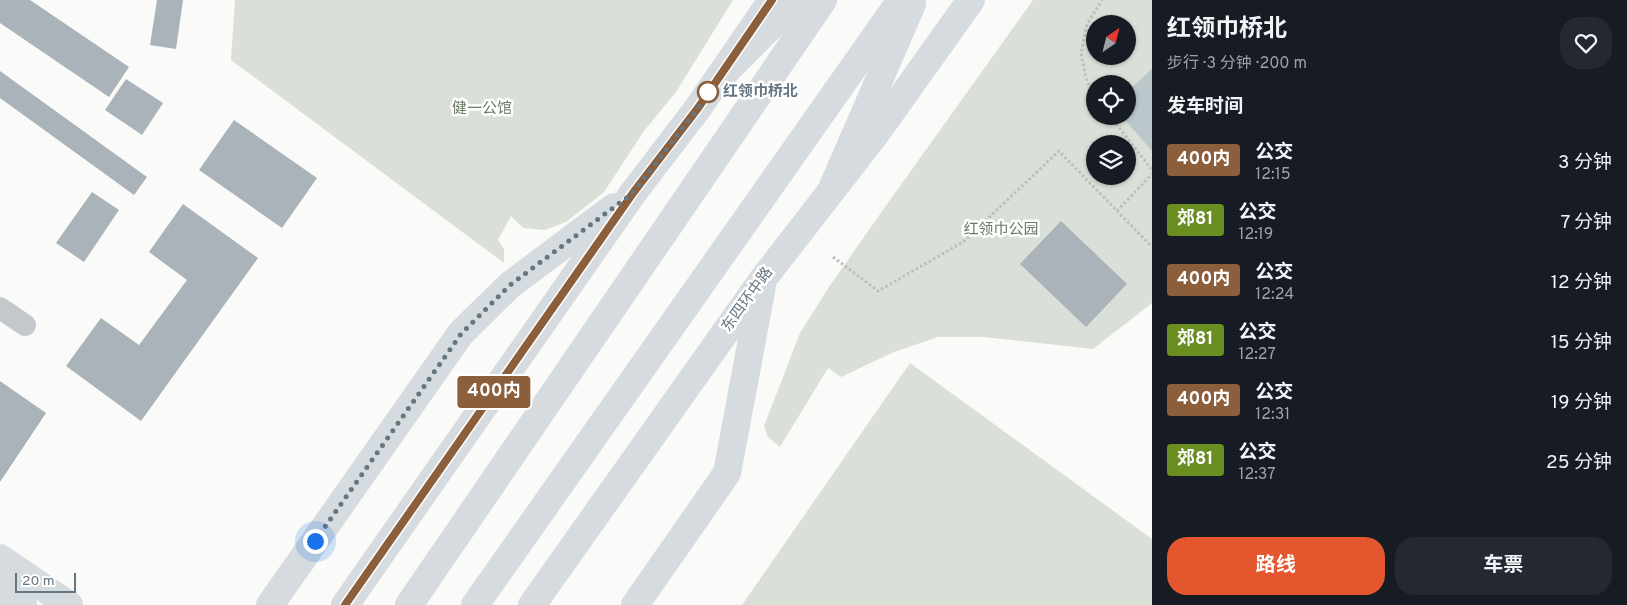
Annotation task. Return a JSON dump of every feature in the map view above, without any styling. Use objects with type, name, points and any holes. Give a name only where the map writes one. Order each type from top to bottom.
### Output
[{"type":"main road","points":[[346,605],[633,193],[698,108],[772,0]]},
{"type":"main road","points":[[717,80],[797,0]]},
{"type":"main road","points":[[409,605],[823,0]]},
{"type":"main road","points":[[475,605],[901,0]]},
{"type":"main road","points":[[831,191],[914,0]]},
{"type":"main road","name":"东四环中路","points":[[532,605],[763,279],[874,136],[971,0]]},
{"type":"main road","points":[[270,605],[461,334],[510,285],[633,193]]},
{"type":"main road","points":[[634,605],[727,473],[763,279]]},
{"type":"main road","points":[[0,558],[69,605]]},
{"type":"main road","points":[[0,589],[23,605]]},
{"type":"street","points":[[0,308],[24,325]]},
{"type":"path","points":[[1086,78],[1082,53],[1087,24],[1102,0]]},
{"type":"path","points":[[1117,125],[1152,172],[1117,211]]},
{"type":"path","points":[[833,257],[878,291],[963,242],[1058,151],[1152,247]]},
{"type":"green space","name":"健一公馆","points":[[235,0],[733,0],[676,92],[644,131],[604,192],[566,222],[545,230],[523,228],[511,216],[498,240],[504,249],[504,263],[231,60]]},
{"type":"green space","name":"红领巾公园","points":[[1033,0],[1152,0],[1152,303],[1093,349],[983,337],[938,337],[894,352],[841,377],[828,368],[780,447],[768,437],[764,426],[800,333],[829,287]]},
{"type":"green space","points":[[910,363],[1152,539],[1152,605],[742,605]]},
{"type":"shaded area","points":[[1152,69],[1152,151],[1129,125],[1136,125],[1136,84]]},
{"type":"building","points":[[0,0],[30,0],[129,67],[109,97],[0,23]]},
{"type":"building","points":[[157,0],[183,0],[176,49],[150,45]]},
{"type":"building","points":[[0,71],[147,177],[134,195],[0,98]]},
{"type":"building","points":[[126,79],[163,103],[142,135],[105,110]]},
{"type":"building","points":[[234,120],[317,178],[282,228],[199,170]]},
{"type":"building","points":[[92,192],[119,210],[84,262],[56,243]]},
{"type":"building","points":[[183,204],[258,258],[141,421],[66,366],[101,318],[139,345],[187,280],[149,252]]},
{"type":"building","points":[[1061,221],[1127,284],[1086,327],[1020,264]]},
{"type":"building","points":[[0,381],[46,413],[0,482]]},
{"type":"bus line","name":"400内","points":[[345,605],[633,193],[698,108],[772,0]]},
{"type":"place","name":"红领巾桥北","points":[[708,92]]},
{"type":"route","points":[[315,541],[461,334],[510,285],[633,193],[698,108],[708,92]]}]
